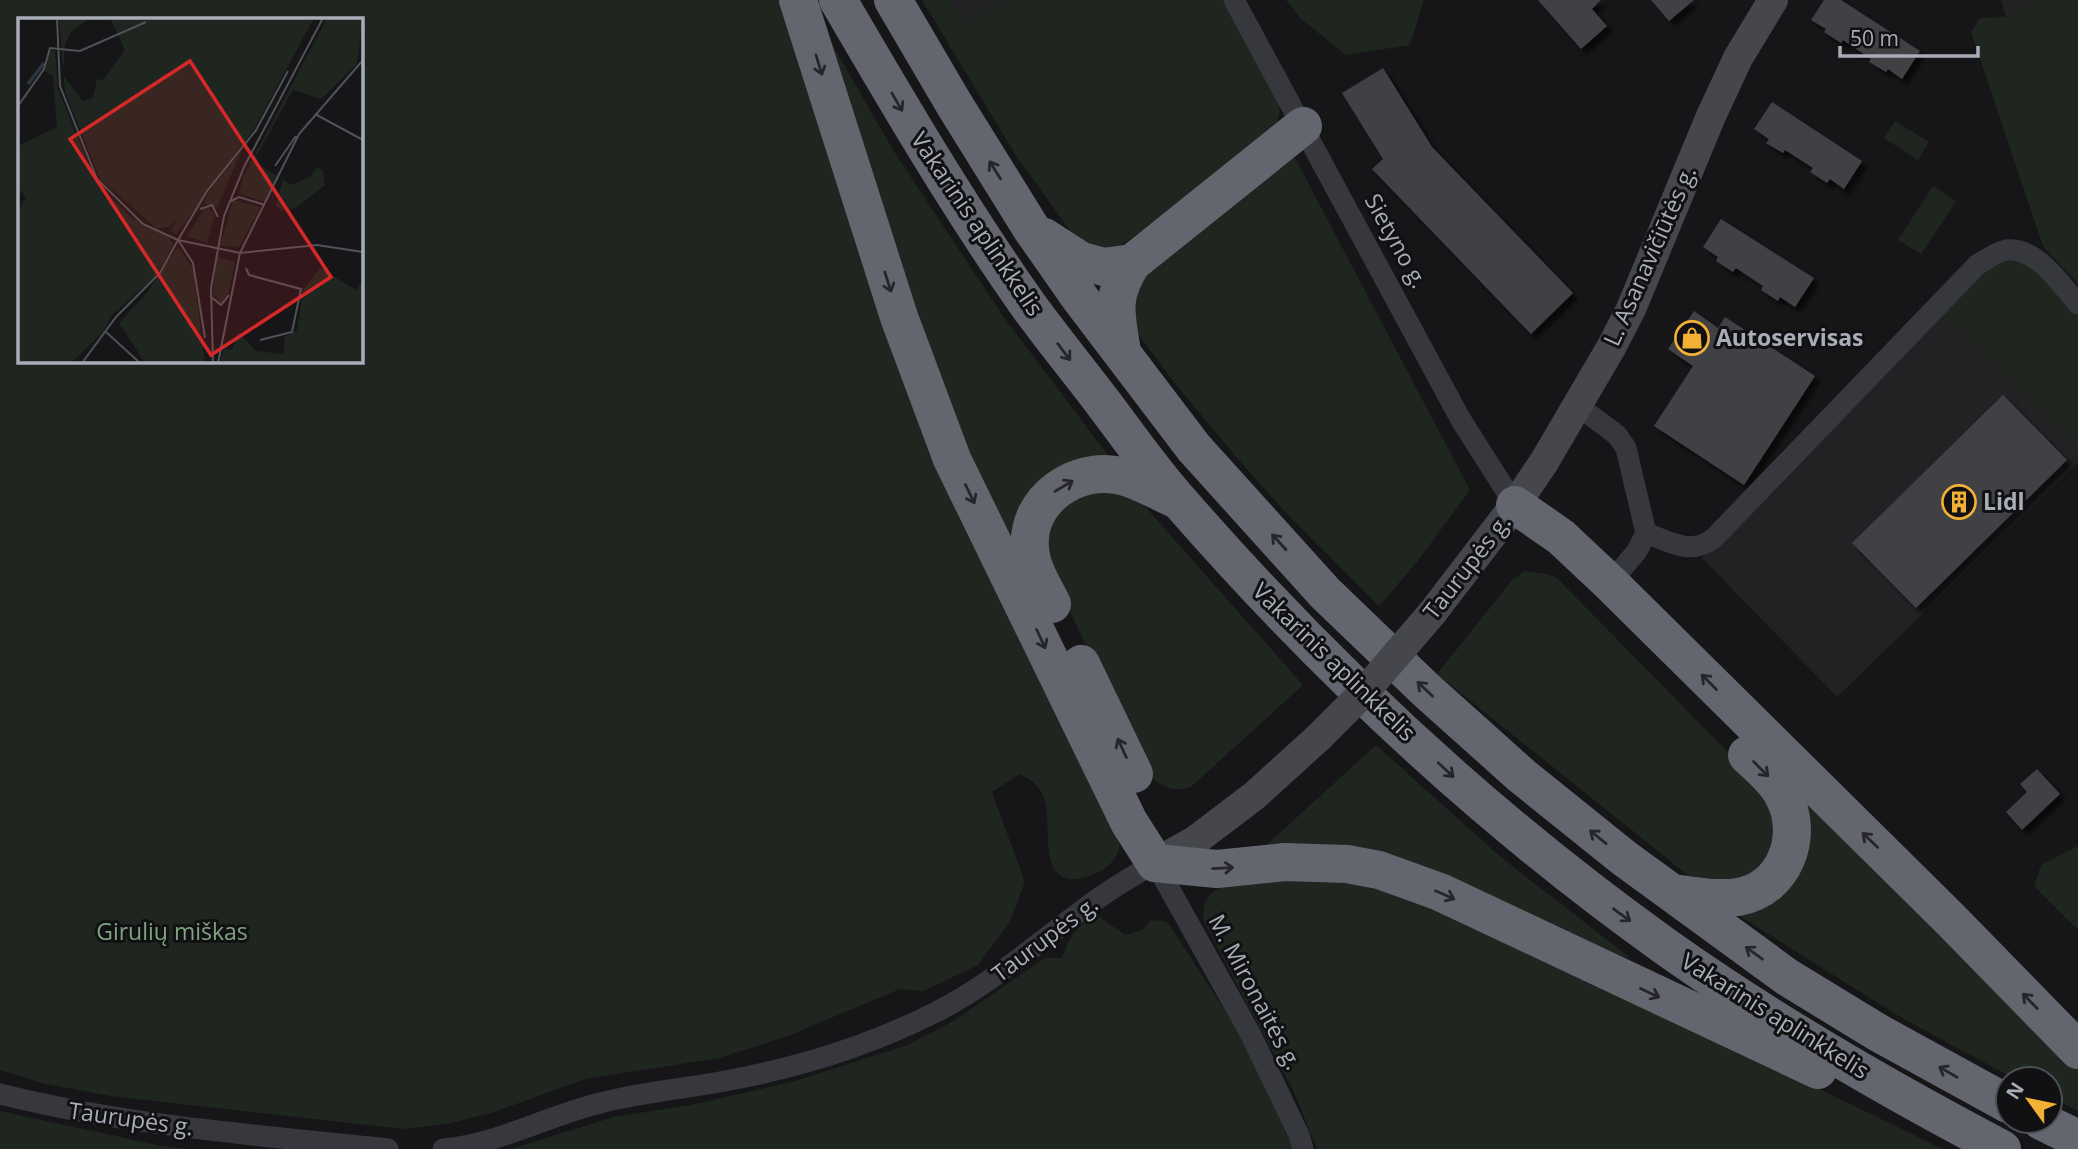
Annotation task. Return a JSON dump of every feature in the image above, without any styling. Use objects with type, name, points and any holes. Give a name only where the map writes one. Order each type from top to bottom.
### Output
[{"type":"highway","points":[[799,0],[899,317],[953,459],[1123,811],[1155,863]]},
{"type":"highway","name":"Vakarinis aplinkkelis","points":[[838,0],[913,130],[1028,304],[1178,500],[1273,604],[1342,674],[1492,813],[1669,950],[1827,1053],[2002,1149]]},
{"type":"highway","name":"Vakarinis aplinkkelis","points":[[893,0],[1031,228],[1123,356],[1194,448],[1325,593],[1426,690],[1522,776],[1624,858],[1787,976],[1877,1032],[1994,1096]]},
{"type":"highway","points":[[1123,356],[1116,315],[1116,296],[1121,280],[1132,263],[1287,136],[1303,126]]},
{"type":"highway","points":[[1031,228],[1081,261],[1104,267],[1132,263]]},
{"type":"highway","points":[[1155,863],[1151,810],[1033,565],[1030,531],[1047,499],[1065,484],[1094,474],[1124,476],[1178,500]]},
{"type":"highway","points":[[1515,505],[1561,537],[1610,583],[1951,920],[2078,1050]]},
{"type":"highway","points":[[1515,505],[1547,556],[1775,783],[1789,807],[1793,818],[1791,847],[1778,874],[1766,885],[1739,897],[1711,899],[1672,893]]},
{"type":"highway","points":[[1155,863],[1217,869],[1319,861],[1378,870],[1440,892],[1840,1081],[1936,1114]]},
{"type":"main road","name":"L. Asanavičiūtės g.","points":[[1515,505],[1577,405],[1631,309],[1711,116],[1738,58],[1773,0]]},
{"type":"main road","name":"Taurupės g.","points":[[1155,863],[1215,826],[1254,796],[1319,737],[1374,681],[1433,611],[1515,505]]},
{"type":"street","name":"Sietyno g.","points":[[1234,0],[1461,420],[1515,505]]},
{"type":"street","points":[[1646,533],[1693,548],[1704,546],[1714,538],[1977,265],[1994,254],[2008,250],[2025,253],[2037,260],[2078,304]]},
{"type":"street","points":[[1577,405],[1617,435],[1626,448],[1646,533],[1637,551],[1610,583]]},
{"type":"street","name":"Taurupės g.","points":[[443,1149],[485,1142],[602,1102],[727,1081],[777,1069],[829,1055],[891,1032],[967,995],[1044,942],[1096,900],[1155,863]]},
{"type":"street","name":"M. Mironaitės g.","points":[[1155,863],[1251,1035],[1299,1135],[1303,1149]]},
{"type":"street","name":"Taurupės g.","points":[[0,1094],[56,1108],[121,1119],[388,1149]]},
{"type":"shaded area","points":[[950,0],[1004,0],[963,23]]},
{"type":"shaded area","points":[[2001,0],[2041,0],[2006,17]]},
{"type":"shaded area","points":[[1943,312],[2078,446],[2078,463],[1837,697],[1702,558]]},
{"type":"green space","name":"Girulių miškas","points":[[0,0],[791,0],[1120,835],[1118,851],[1113,861],[1098,872],[1075,879],[1063,877],[1056,871],[1049,849],[1045,801],[1036,784],[1020,774],[992,792],[1025,882],[1009,923],[978,965],[924,991],[900,989],[788,1036],[719,1058],[585,1079],[494,1112],[447,1124],[403,1129],[110,1096],[42,1083],[0,1070]]},
{"type":"green space","points":[[922,0],[950,0],[963,23],[1004,0],[1223,0],[1276,92],[1280,109],[1277,122],[1257,145],[1123,244],[1111,249],[1099,249],[1073,235],[1015,154]]},
{"type":"green space","points":[[1286,0],[1424,0],[1410,45],[1346,55],[1301,19]]},
{"type":"green space","points":[[2041,0],[2078,0],[2078,284],[2043,246],[1971,32],[1980,18],[2006,17]]},
{"type":"green space","points":[[830,41],[895,153],[1003,316],[1113,462],[1096,462],[1019,560],[970,463],[915,322]]},
{"type":"green space","points":[[1895,121],[1929,142],[1918,160],[1884,138]]},
{"type":"green space","points":[[1294,156],[1470,490],[1417,562],[1379,606],[1290,517],[1243,465],[1177,386],[1127,319],[1129,287]]},
{"type":"green space","points":[[1933,186],[1956,201],[1921,254],[1898,240]]},
{"type":"green space","points":[[1999,259],[2028,261],[2078,313],[2078,446],[1943,312]]},
{"type":"green space","points":[[1098,487],[1142,503],[1303,685],[1192,786],[1168,788],[1147,775],[1044,556],[1056,510]]},
{"type":"green space","points":[[1525,571],[1557,578],[1769,794],[1776,807],[1775,854],[1745,882],[1689,876],[1437,674],[1513,579]]},
{"type":"green space","points":[[1376,745],[1503,859],[1632,959],[1260,851]]},
{"type":"green space","points":[[1800,789],[2078,1066],[2078,1111],[2064,1104],[2064,1065],[1994,1065],[1994,1068],[1897,1015],[1730,910],[1753,904]]},
{"type":"green space","points":[[2078,846],[2078,930],[2034,886],[2041,865]]},
{"type":"green space","points":[[1335,872],[1440,905],[1943,1149],[1317,1149],[1294,1092],[1204,922],[1203,910],[1209,896],[1224,886]]},
{"type":"green space","points":[[1098,916],[1125,935],[1142,930],[1151,920],[1169,924],[1249,1048],[1293,1149],[510,1149],[614,1117],[690,1105],[792,1082],[908,1045],[955,1020],[1045,958],[1062,958],[1075,932],[1084,923]]},
{"type":"green space","points":[[0,1111],[162,1146],[190,1149],[0,1149]]},
{"type":"building","points":[[1538,0],[1601,0],[1592,9],[1607,26],[1581,49]]},
{"type":"building","points":[[1651,0],[1694,0],[1669,21]]},
{"type":"building","points":[[1824,0],[1841,0],[1920,51],[1902,79],[1888,69],[1886,72],[1869,62],[1871,59],[1843,40],[1841,43],[1824,32],[1826,29],[1811,20]]},
{"type":"building","points":[[1383,68],[1432,147],[1573,293],[1531,334],[1372,169],[1383,159],[1342,93]]},
{"type":"building","points":[[1772,102],[1862,161],[1844,189],[1830,179],[1827,183],[1810,172],[1813,168],[1785,150],[1783,153],[1766,143],[1769,139],[1754,129]]},
{"type":"building","points":[[1721,219],[1814,278],[1795,307],[1780,297],[1778,301],[1761,290],[1763,286],[1736,268],[1733,272],[1716,261],[1718,257],[1703,247]]},
{"type":"building","points":[[1694,311],[1718,328],[1725,317],[1815,376],[1744,485],[1654,426],[1693,366],[1668,349]]},
{"type":"building","name":"Lidl","points":[[2003,395],[2067,460],[1916,608],[1852,543]]},
{"type":"building","points":[[2037,769],[2060,794],[2022,830],[2006,812],[2027,792],[2020,784]]},
{"type":"place","name":"Autoservisas","points":[[1692,338]]},
{"type":"place","name":"Lidl","points":[[1959,502]]}]
